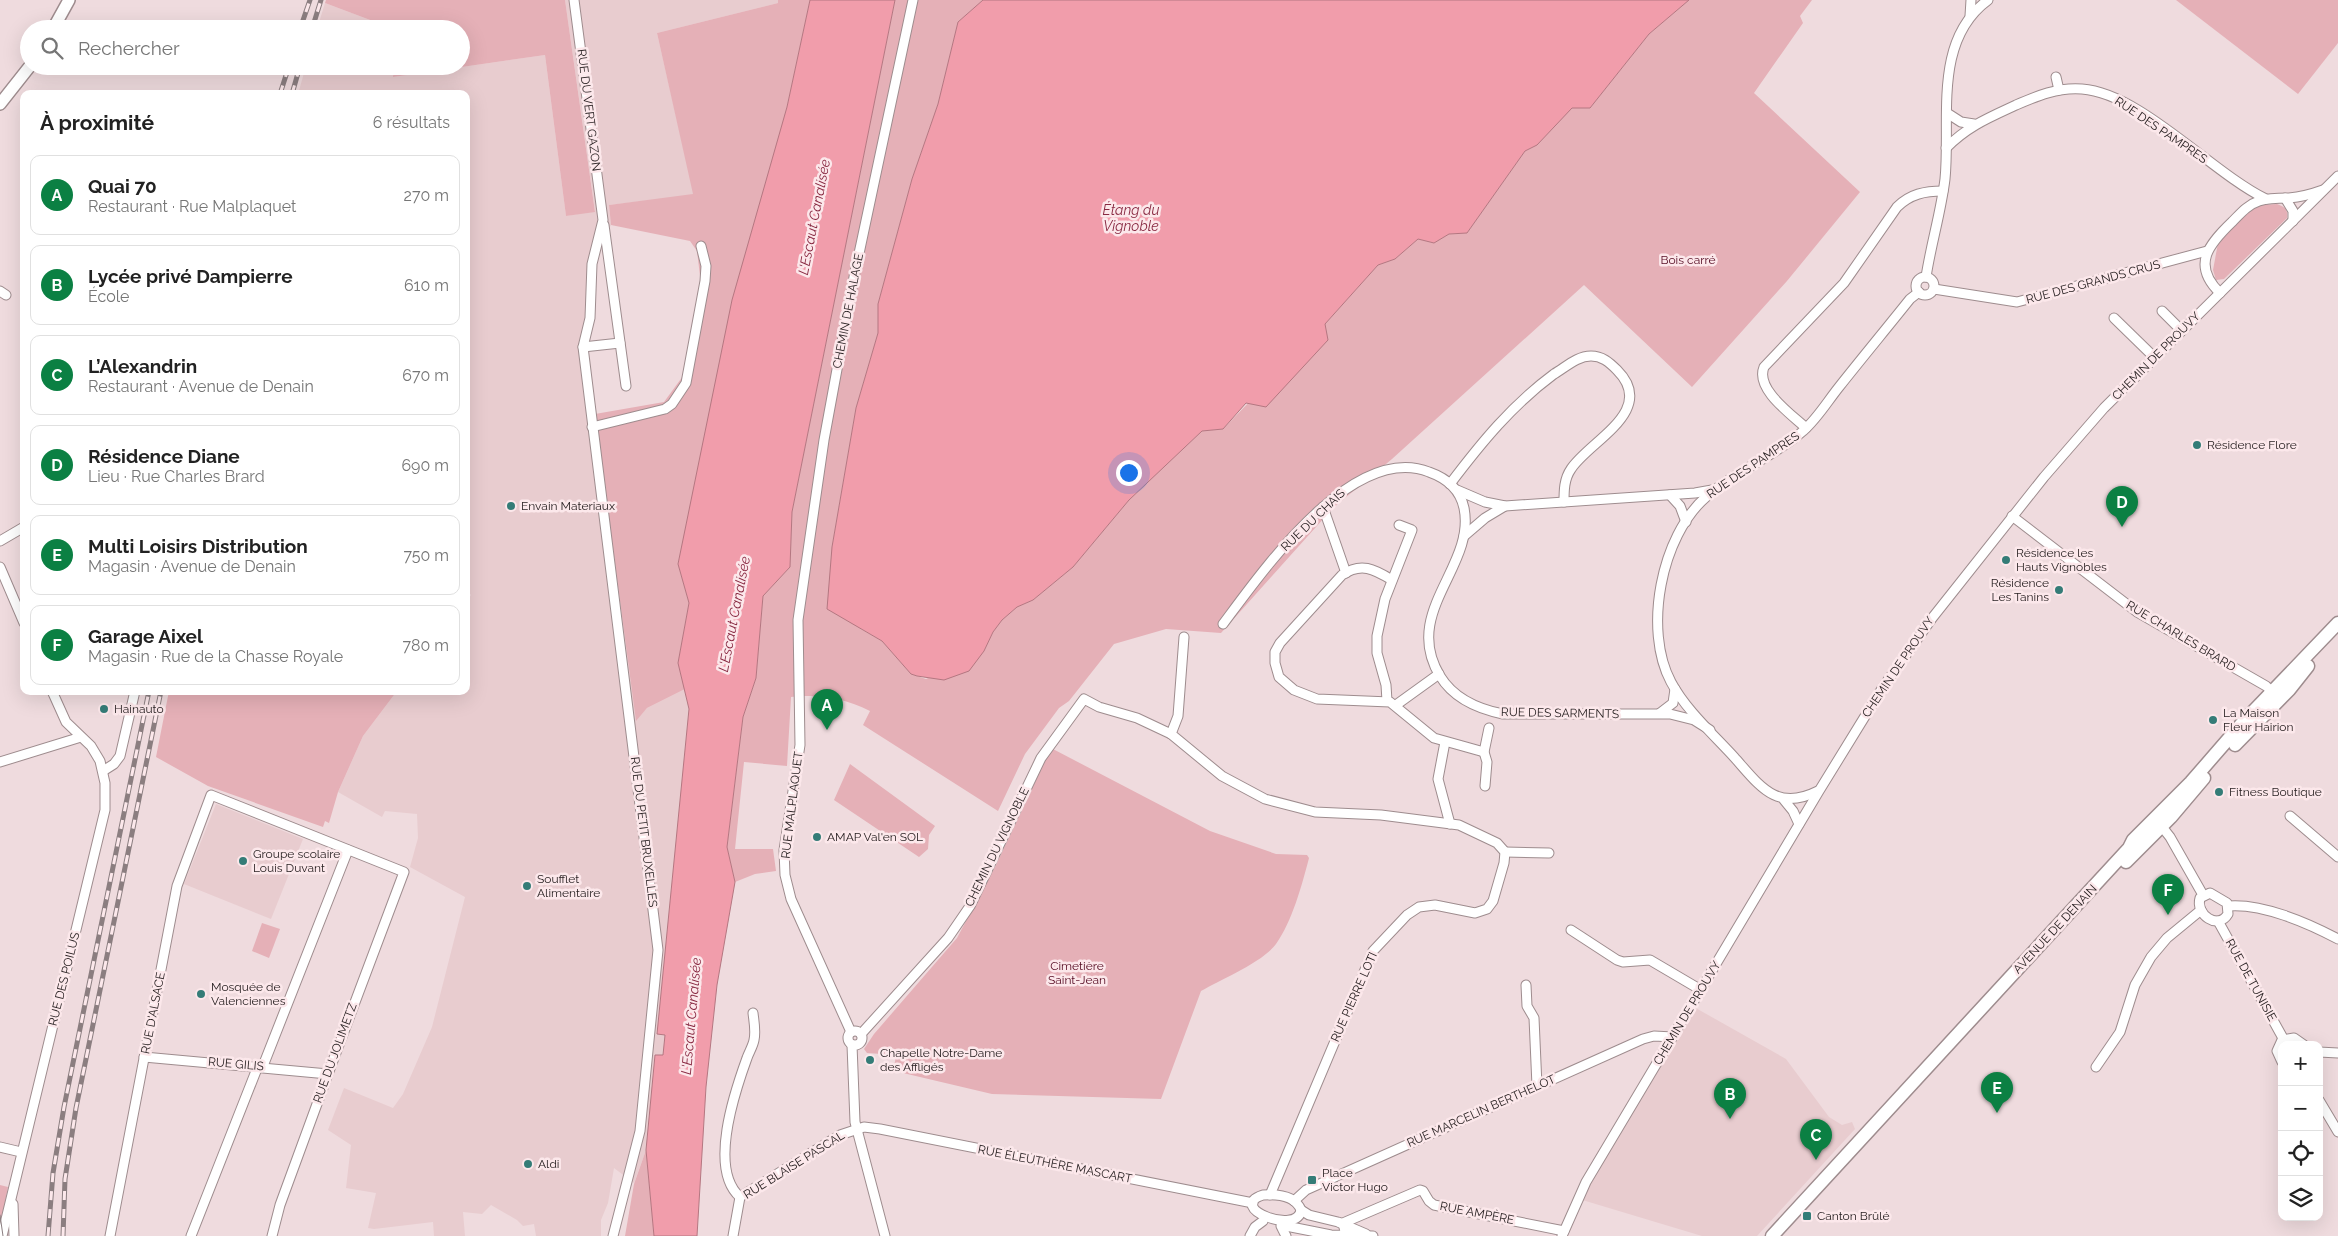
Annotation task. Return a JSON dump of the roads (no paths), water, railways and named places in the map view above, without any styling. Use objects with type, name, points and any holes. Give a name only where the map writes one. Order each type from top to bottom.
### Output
[{"type":"main road","name":"AVENUE DE DENAIN","points":[[2276,695],[2295,670],[2338,623]]},
{"type":"main road","name":"AVENUE DE DENAIN","points":[[1782,1236],[2133,855],[2191,782],[2338,633]]},
{"type":"main road","name":"AVENUE DE DENAIN","points":[[1772,1236],[2121,857],[2159,822]]},
{"type":"street","points":[[58,20],[69,0]]},
{"type":"street","name":"RUE DU VERT GAZON","points":[[574,0],[626,386]]},
{"type":"street","name":"CHEMIN DE HALAGE","points":[[798,624],[832,391],[913,0]]},
{"type":"street","points":[[1926,277],[1943,191],[1949,67],[1952,54],[1970,16],[1972,0]]},
{"type":"street","points":[[1970,16],[1988,0]]},
{"type":"street","points":[[0,104],[23,75]]},
{"type":"street","points":[[2056,77],[2059,90]]},
{"type":"street","name":"RUE DES PAMPRES","points":[[1946,148],[1961,133],[1975,124],[2032,98],[2059,90],[2090,90],[2121,101],[2242,186],[2266,199]]},
{"type":"street","points":[[1947,113],[1961,122],[1975,124]]},
{"type":"street","name":"CHEMIN DE PROUVY","points":[[1563,1233],[1586,1182],[1799,824],[1904,656],[2012,516],[2071,445],[2154,357],[2338,176]]},
{"type":"street","points":[[2220,293],[2211,284],[2207,275],[2205,263],[2207,251],[2214,240],[2245,209],[2266,199],[2311,194],[2325,189]]},
{"type":"street","points":[[1806,428],[1765,388],[1762,376],[1764,366],[1844,283],[1897,207],[1916,194],[1943,191]]},
{"type":"street","points":[[2285,198],[2291,207],[2293,221]]},
{"type":"street","name":"RUE DU VERT GAZON","points":[[583,348],[591,311],[592,264],[603,220]]},
{"type":"street","points":[[592,427],[630,419],[669,407],[686,383],[706,281],[706,266],[701,246]]},
{"type":"street","name":"RUE DES GRANDS CRUS","points":[[1934,289],[2017,302],[2207,251]]},
{"type":"street","points":[[1926,277],[1933,281],[1934,289],[1927,294],[1919,292],[1917,283],[1921,278],[1926,277]]},
{"type":"street","name":"RUE DES PAMPRES","points":[[1799,824],[1793,811],[1784,800],[1769,793],[1759,785],[1675,689],[1659,651],[1657,613],[1664,572],[1686,522],[1696,506],[1718,487],[1806,428],[1910,299],[1919,292]]},
{"type":"street","points":[[2162,311],[2181,330]]},
{"type":"street","points":[[2114,318],[2154,357]]},
{"type":"street","points":[[583,348],[620,343]]},
{"type":"street","name":"RUE DU PETIT BRUXELLES","points":[[583,348],[658,950],[640,1131],[613,1236]]},
{"type":"street","points":[[1464,536],[1464,508],[1453,487],[1492,430],[1534,390],[1574,360],[1583,357],[1598,357],[1610,364],[1623,378],[1628,388],[1628,404],[1621,420],[1571,468],[1565,483],[1564,502]]},
{"type":"street","name":"RUE DU CHAIS","points":[[1223,624],[1261,574],[1323,508],[1344,489],[1358,480],[1392,468],[1421,469],[1485,502],[1506,506],[1701,493],[1718,487]]},
{"type":"street","points":[[1670,495],[1680,506],[1686,522]]},
{"type":"street","name":"RUE DU CHAIS","points":[[1464,536],[1485,518],[1506,506]]},
{"type":"street","points":[[1323,508],[1346,573]]},
{"type":"street","name":"RUE CHARLES BRARD","points":[[2012,516],[2137,612],[2276,695]]},
{"type":"street","points":[[1387,701],[1377,641],[1384,604],[1412,530],[1399,524]]},
{"type":"street","points":[[0,541],[20,529]]},
{"type":"street","name":"RUE DES SARMENTS","points":[[1464,536],[1429,626],[1430,652],[1439,674],[1448,687],[1462,698],[1485,710],[1503,714],[1660,713],[1687,717],[1710,730]]},
{"type":"street","points":[[0,566],[20,614]]},
{"type":"street","points":[[1392,580],[1370,568],[1361,567],[1346,573],[1280,643],[1276,652],[1275,668],[1279,677],[1287,685],[1311,698],[1330,701],[1387,701],[1396,705],[1425,733],[1445,742],[1484,752]]},
{"type":"street","name":"RUE MALPLAQUET","points":[[798,624],[800,745],[784,850],[785,875],[793,905],[851,1032]]},
{"type":"street","points":[[1184,637],[1178,716],[1171,734],[1228,781],[1277,803],[1324,813],[1375,815],[1464,826],[1497,843],[1505,852],[1549,853]]},
{"type":"street","points":[[1396,705],[1439,674]]},
{"type":"street","points":[[1660,713],[1673,703],[1675,689]]},
{"type":"street","points":[[54,695],[66,722],[95,751],[103,771],[114,764],[120,756],[134,695]]},
{"type":"street","name":"CHEMIN DU VIGNOBLE","points":[[862,1034],[948,938],[966,912],[979,889],[1041,758],[1084,699],[1099,707],[1137,718],[1171,734]]},
{"type":"street","points":[[1485,786],[1487,762],[1484,752],[1489,728]]},
{"type":"street","points":[[0,762],[81,737]]},
{"type":"street","points":[[1445,742],[1438,779],[1450,824]]},
{"type":"street","name":"RUE DES POILUS","points":[[2,1236],[103,818],[105,798],[103,771]]},
{"type":"street","points":[[1784,800],[1806,797],[1819,791]]},
{"type":"street","name":"RUE D'ALSACE","points":[[110,1236],[177,886],[211,794],[348,850]]},
{"type":"street","points":[[2290,816],[2338,857]]},
{"type":"street","points":[[2159,822],[2203,895]]},
{"type":"street","points":[[191,1236],[348,850]]},
{"type":"street","name":"RUE DU JOLIMETZ","points":[[272,1236],[280,1205],[404,872],[348,850]]},
{"type":"street","name":"RUE PIERRE LOTI","points":[[1270,1195],[1374,951],[1407,915],[1420,907],[1435,905],[1475,913],[1487,909],[1493,901],[1504,863],[1505,852]]},
{"type":"street","points":[[2212,893],[2226,902],[2228,906],[2227,916],[2218,921],[2208,919],[2201,910],[2199,903],[2203,895],[2212,893]]},
{"type":"street","points":[[2228,906],[2248,907],[2276,914],[2338,939]]},
{"type":"street","points":[[2096,1067],[2120,1032],[2135,985],[2151,957],[2170,935],[2201,910]]},
{"type":"street","name":"RUE DE TUNISIE","points":[[2218,921],[2284,1040]]},
{"type":"street","points":[[1571,930],[1617,960],[1623,962],[1650,960],[1701,990]]},
{"type":"street","points":[[1526,985],[1527,1006],[1534,1018],[1537,1086]]},
{"type":"street","points":[[740,1197],[732,1187],[726,1169],[724,1151],[734,1098],[754,1041],[754,1013]]},
{"type":"street","points":[[852,1045],[858,1046],[861,1043],[862,1034],[857,1031],[851,1032],[848,1039],[852,1045],[853,1107],[856,1129],[885,1236]]},
{"type":"street","name":"RUE MARCELIN BERTHELOT","points":[[1294,1201],[1306,1190],[1643,1039],[1654,1036],[1673,1037]]},
{"type":"street","points":[[2284,1040],[2294,1038],[2298,1041]]},
{"type":"street","points":[[2323,1052],[2338,1053]]},
{"type":"street","name":"RUE GILIS","points":[[144,1057],[260,1066],[328,1074]]},
{"type":"street","points":[[2323,1107],[2338,1132]]},
{"type":"street","name":"RUE BLAISE PASCAL","points":[[733,1236],[740,1197],[840,1135],[856,1129]]},
{"type":"street","name":"RUE ÉLEUTHÈRE MASCART","points":[[856,1129],[880,1129],[1254,1203]]},
{"type":"street","points":[[0,1147],[21,1152]]},
{"type":"street","name":"RUE DES POILUS","points":[[14,1185],[14,1236]]},
{"type":"street","name":"RUE AMPÈRE","points":[[1343,1223],[1420,1190],[1423,1191],[1434,1205],[1563,1233]]},
{"type":"street","points":[[1281,1196],[1294,1201],[1301,1210],[1313,1216],[1343,1223],[1371,1236],[1331,1235],[1263,1222],[1254,1214],[1254,1203],[1258,1197],[1281,1196]]},
{"type":"street","points":[[1284,1226],[1296,1223],[1301,1210]]},
{"type":"street","points":[[1250,1236],[1254,1227],[1263,1222]]},
{"type":"street","points":[[1343,1223],[1346,1236]]},
{"type":"street","points":[[1284,1226],[1286,1236]]},
{"type":"water","name":"L'Escaut Canalisée","points":[[810,0],[895,0],[792,512],[790,567],[763,596],[756,678],[743,717],[727,847],[735,882],[717,985],[706,1087],[697,1236],[654,1236],[646,1150],[655,1055],[663,1055],[665,1035],[657,1034],[689,709],[678,663],[689,603],[678,564],[732,300],[787,107]]},
{"type":"water","name":"Étang du Vignoble","points":[[983,0],[1689,0],[1649,34],[1590,108],[1572,108],[1537,145],[1525,151],[1467,233],[1449,234],[1434,243],[1418,239],[1395,259],[1378,265],[1325,324],[1328,340],[1266,407],[1246,403],[1223,429],[1202,431],[1129,500],[1073,567],[1033,600],[1017,607],[1002,620],[993,632],[984,651],[969,671],[944,680],[911,674],[882,641],[827,609],[832,547],[856,408],[878,333],[878,304],[912,179],[938,104],[958,22]]},
{"type":"tram line","points":[[0,1215],[3,1236]]},
{"type":"railway","points":[[303,20],[310,0]]},
{"type":"railway","points":[[315,20],[321,0]]},
{"type":"railway","points":[[281,90],[286,75]]},
{"type":"railway","points":[[293,90],[297,75]]},
{"type":"railway","points":[[48,1236],[53,1173],[64,1107],[148,695]]},
{"type":"railway","points":[[63,1236],[65,1179],[76,1108],[160,695]]},
{"type":"place","name":"Résidence Flore","points":[[2197,445]]},
{"type":"place","name":"Envain Materiaux","points":[[511,506]]},
{"type":"place","name":"Résidence Diane","points":[[2122,527]]},
{"type":"place","name":"Résidence les Hauts Vignobles","points":[[2006,560]]},
{"type":"place","name":"Résidence Les Tanins","points":[[2059,590]]},
{"type":"place","name":"Hainauto","points":[[104,709]]},
{"type":"place","name":"La Maison Fleur Hairion","points":[[2213,720]]},
{"type":"place","name":"Quai 70","points":[[827,730]]},
{"type":"place","name":"Fitness Boutique","points":[[2219,792]]},
{"type":"place","name":"AMAP Val'en SOL","points":[[817,837]]},
{"type":"place","name":"Groupe scolaire Louis Duvant","points":[[243,861]]},
{"type":"place","name":"Soufflet Alimentaire","points":[[527,886]]},
{"type":"place","name":"Garage Aixel","points":[[2168,915]]},
{"type":"place","name":"Mosquée de Valenciennes","points":[[201,994]]},
{"type":"place","name":"Chapelle Notre-Dame des Affligés","points":[[870,1060]]},
{"type":"place","name":"Multi Loisirs Distribution","points":[[1997,1113]]},
{"type":"place","name":"Lycée privé Dampierre","points":[[1730,1119]]},
{"type":"place","name":"L’Alexandrin","points":[[1816,1160]]},
{"type":"place","name":"Aldi","points":[[528,1164]]},
{"type":"place","name":"Place Victor Hugo","points":[[1312,1180]]},
{"type":"place","name":"Canton Brûlé","points":[[1807,1216]]},
{"type":"park label","name":"Bois carré","points":[[1688,260]]},
{"type":"park label","name":"Cimetière Saint-Jean","points":[[1077,973]]}]
